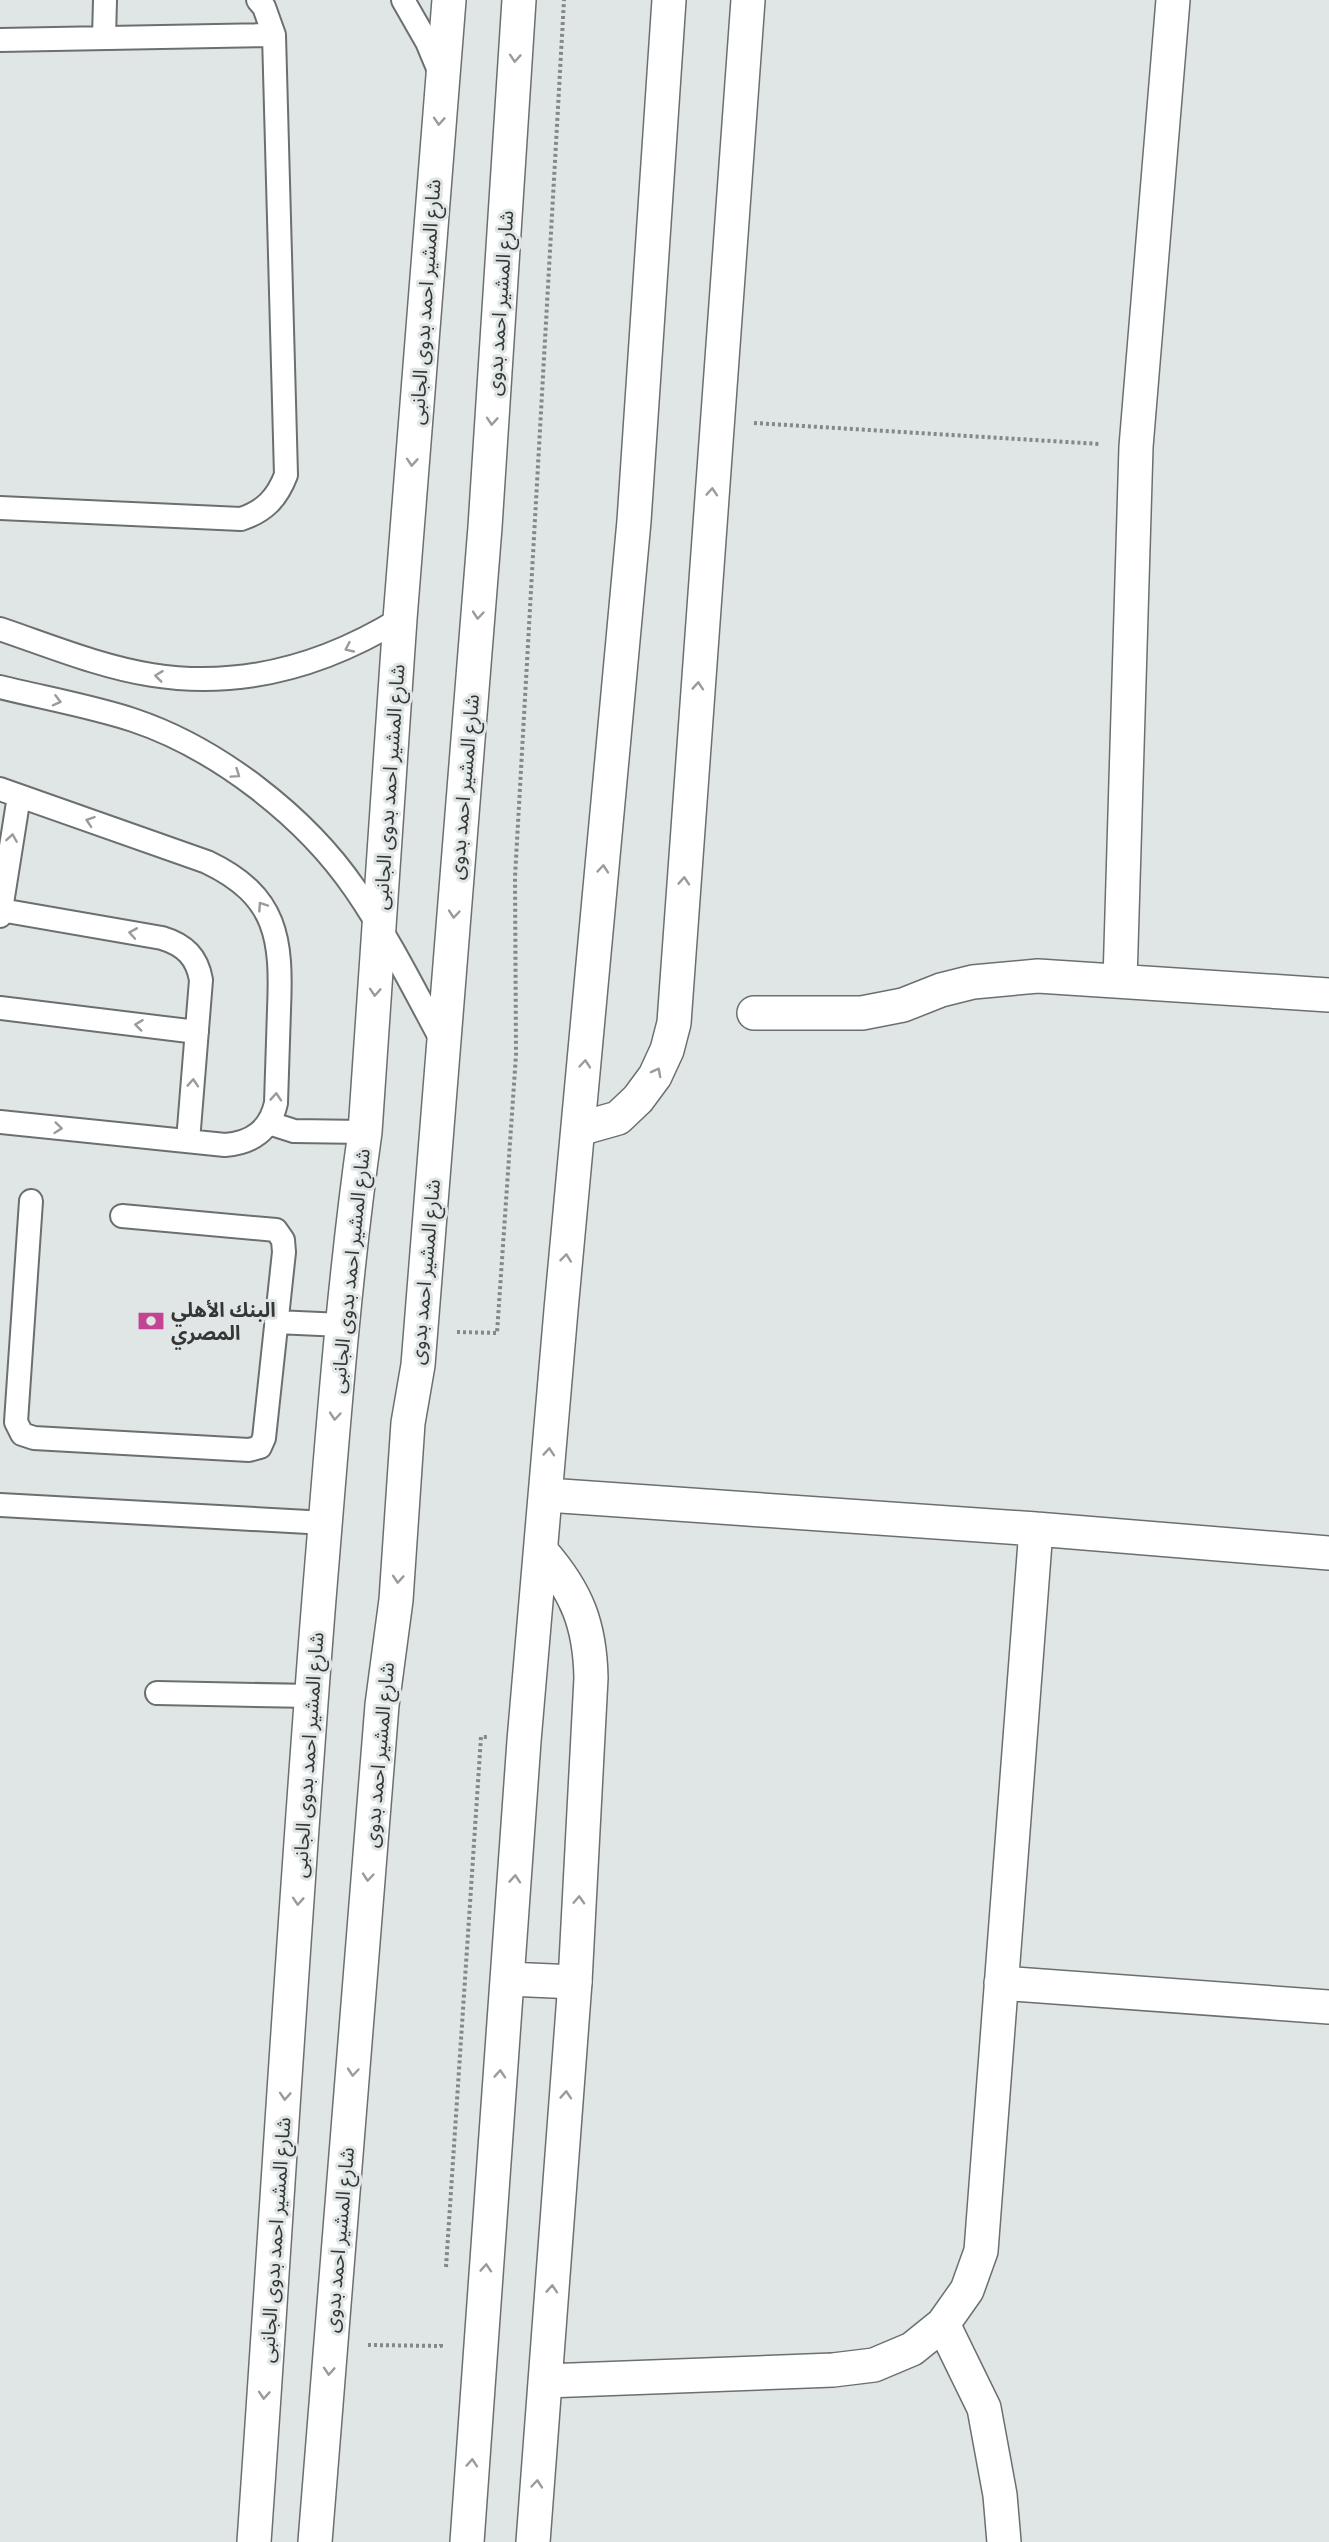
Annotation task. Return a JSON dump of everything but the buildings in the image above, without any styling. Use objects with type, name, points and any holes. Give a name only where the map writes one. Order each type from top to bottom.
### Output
[{"type":"street","name":"شارع المشير احمد بدوى الجانبى","points":[[254,2542],[312,1696],[342,1325],[365,1132],[400,619],[449,0]]},
{"type":"street","name":"شارع المشير احمد بدوى","points":[[315,2542],[382,1705],[396,1600],[408,1423],[418,1365],[485,527],[519,0]]},
{"type":"street","points":[[467,2542],[525,1741],[561,1310],[634,521],[669,0]]},
{"type":"street","points":[[579,1129],[618,1118],[638,1099],[655,1076],[667,1050],[674,1023],[748,0]]},
{"type":"street","points":[[1120,981],[1136,447],[1173,0]]},
{"type":"street","points":[[754,1013],[862,1013],[903,1005],[941,990],[1005,977],[1038,976],[1329,995]]},
{"type":"street","points":[[547,1495],[1036,1529],[1329,1553]]},
{"type":"street","points":[[546,2381],[833,2370],[874,2366],[912,2349],[944,2324],[967,2290],[981,2251],[1036,1529]]},
{"type":"street","points":[[533,2542],[575,1982],[591,1678],[590,1650],[585,1623],[575,1597],[560,1573],[542,1552]]},
{"type":"street","points":[[507,1978],[575,1982]]},
{"type":"street","points":[[1001,1983],[1329,2007]]},
{"type":"street","points":[[944,2324],[984,2408],[1000,2495],[1004,2542]]},
{"type":"lane","points":[[104,38],[105,0]]},
{"type":"lane","points":[[0,508],[241,519],[256,514],[270,504],[280,491],[286,475],[274,35],[264,6],[258,0]]},
{"type":"lane","points":[[403,0],[427,42],[442,78]]},
{"type":"lane","points":[[0,40],[274,35]]},
{"type":"lane","points":[[0,629],[117,668],[153,675],[226,679],[300,666],[360,642],[400,619]]},
{"type":"lane","points":[[0,687],[133,720],[218,761],[256,787],[292,817],[339,868],[379,926],[443,1043]]},
{"type":"lane","points":[[0,1122],[188,1142],[238,1144],[250,1140],[269,1123],[276,1103],[281,964],[267,912],[252,891],[231,873],[207,862],[9,793],[1,913],[174,942],[193,957],[199,968],[201,980],[188,1142]]},
{"type":"lane","points":[[0,1008],[197,1032]]},
{"type":"lane","points":[[269,1123],[294,1131],[365,1132]]},
{"type":"lane","points":[[31,1201],[16,1422],[22,1434],[34,1438],[249,1450],[260,1447],[264,1438],[284,1252],[283,1240],[276,1230],[122,1216]]},
{"type":"lane","points":[[276,1322],[342,1325]]},
{"type":"lane","points":[[0,1505],[326,1523]]},
{"type":"lane","points":[[157,1693],[312,1696]]},
{"type":"path","points":[[420,1332],[497,1333],[516,1055],[515,877],[564,0]]},
{"type":"path","points":[[717,420],[1136,447]]},
{"type":"path","points":[[331,2344],[441,2346]]},
{"type":"place","name":"البنك الأهلي المصري","points":[[151,1321]]}]
